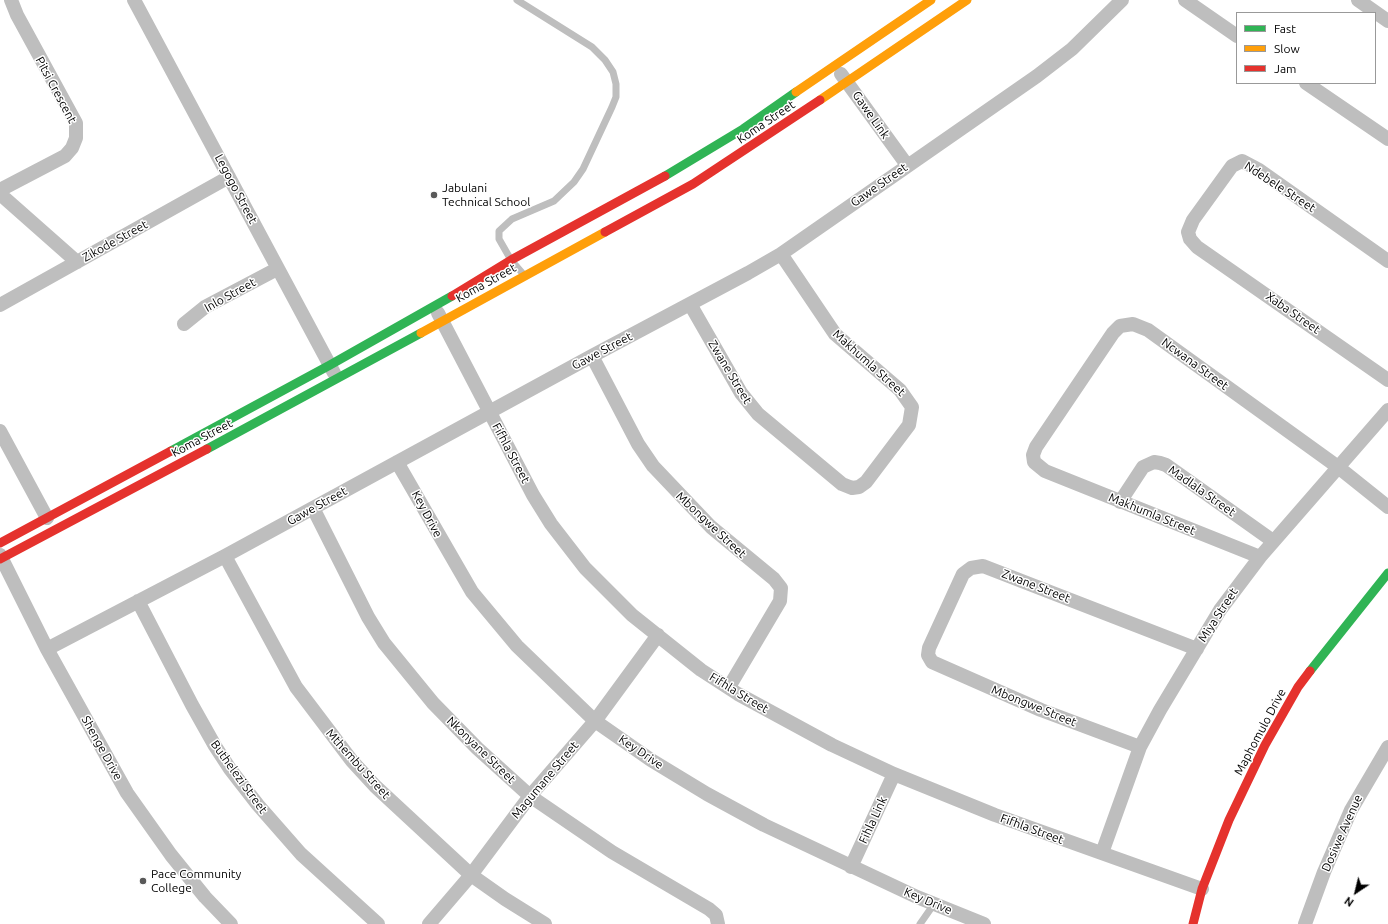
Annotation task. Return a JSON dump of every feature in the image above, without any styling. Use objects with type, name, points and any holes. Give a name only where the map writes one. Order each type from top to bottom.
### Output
[{"type":"main road","name":"Koma Street","points":[[0,543],[330,365],[435,304],[473,284],[511,260],[703,155],[931,0]]},
{"type":"main road","name":"Koma Street","points":[[1,557],[337,378],[706,176],[767,136],[846,80],[967,0]]},
{"type":"main road","name":"Maphomulo Drive","points":[[1193,924],[1202,889],[1232,813],[1283,712],[1322,653],[1388,573]]},
{"type":"street","name":"Pitsi Crescent","points":[[0,190],[65,156],[72,148],[76,138],[76,123],[21,22],[11,0]]},
{"type":"street","name":"Legogo Street","points":[[134,0],[277,269],[337,378]]},
{"type":"street","name":"Gawe Street","points":[[47,649],[225,556],[781,254],[1058,60],[1089,34],[1122,0]]},
{"type":"street","points":[[1185,0],[1236,35]]},
{"type":"street","points":[[1358,0],[1375,12]]},
{"type":"street","points":[[1376,13],[1388,21]]},
{"type":"street","name":"Gawe Link","points":[[834,65],[906,165]]},
{"type":"street","points":[[1307,84],[1388,139]]},
{"type":"street","name":"Ndebele Street","points":[[1197,247],[1190,239],[1188,232],[1190,225],[1232,166],[1242,161],[1254,167],[1388,261]]},
{"type":"street","name":"Zikode Street","points":[[0,305],[229,177]]},
{"type":"street","points":[[0,194],[77,262]]},
{"type":"street","name":"Xaba Street","points":[[1197,247],[1388,380]]},
{"type":"street","name":"Makhumla Street","points":[[781,254],[835,334],[900,390],[912,407],[909,425],[866,482],[855,488]]},
{"type":"street","name":"Inlo Street","points":[[184,324],[205,308],[277,269]]},
{"type":"street","name":"Fifhla Street","points":[[435,304],[442,321],[489,412],[551,524],[585,568],[632,615],[701,670],[729,688],[832,745],[894,774],[995,815],[1202,889]]},
{"type":"street","name":"Zwane Street","points":[[690,304],[741,393],[758,414],[842,484],[855,488]]},
{"type":"street","name":"Ncwana Street","points":[[1034,452],[1112,333],[1120,326],[1129,324],[1148,330],[1338,467],[1388,506]]},
{"type":"street","name":"Mbongwe Street","points":[[592,356],[638,444],[653,466],[710,527],[777,582],[781,588],[780,601],[729,688]]},
{"type":"street","name":"Miya Street","points":[[1102,853],[1140,748],[1197,648],[1235,588],[1273,541],[1388,410]]},
{"type":"street","points":[[0,431],[47,518]]},
{"type":"street","name":"Makhumla Street","points":[[1034,452],[1034,462],[1045,471],[1260,557]]},
{"type":"street","name":"Key Drive","points":[[397,462],[454,564],[476,597],[517,646],[595,721],[651,760],[707,794],[764,825],[851,867],[934,904],[984,924]]},
{"type":"street","name":"Madlala Street","points":[[1120,502],[1143,467],[1154,462],[1160,463],[1166,465],[1273,541]]},
{"type":"street","name":"Nkonyane Street","points":[[313,508],[352,588],[384,644],[433,703],[506,775],[530,796],[612,852],[709,909],[716,915],[718,924]]},
{"type":"street","name":"Mthembu Street","points":[[225,556],[283,665],[319,719],[375,786],[471,874],[505,899],[544,924]]},
{"type":"street","name":"Shenge Drive","points":[[1,557],[47,649],[127,793],[171,855],[205,897],[231,924]]},
{"type":"street","name":"Zwane Street","points":[[930,660],[928,648],[963,574],[968,569],[979,566],[1197,648]]},
{"type":"street","name":"Buthelezi Street","points":[[138,602],[192,705],[230,769],[266,815],[301,854],[378,924]]},
{"type":"street","name":"Magumane Street","points":[[429,924],[471,874],[530,796],[595,721],[658,635]]},
{"type":"street","name":"Mbongwe Street","points":[[930,660],[940,667],[1041,710],[1140,748]]},
{"type":"street","name":"Dosiwe Avenue","points":[[1305,924],[1324,872],[1351,810],[1388,747]]},
{"type":"street","name":"Fihla Link","points":[[851,867],[894,774]]},
{"type":"lane","points":[[517,0],[592,47],[605,60],[613,72],[616,90],[612,108],[583,169],[574,182],[554,202],[512,219],[500,231],[499,239],[511,260],[524,276]]},
{"type":"lane","points":[[920,924],[934,904]]},
{"type":"traffic: fast","points":[[665,176],[743,129],[796,92]]},
{"type":"traffic: fast","points":[[171,451],[330,365],[452,296]]},
{"type":"traffic: fast","points":[[207,449],[421,333]]},
{"type":"traffic: fast","points":[[1310,671],[1388,573]]},
{"type":"traffic: slow","points":[[796,92],[931,0]]},
{"type":"traffic: slow","points":[[820,100],[967,0]]},
{"type":"traffic: slow","points":[[421,333],[605,232]]},
{"type":"traffic: jam","points":[[605,232],[693,184],[820,100]]},
{"type":"traffic: jam","points":[[452,296],[511,260],[665,176]]},
{"type":"traffic: jam","points":[[0,559],[207,449]]},
{"type":"traffic: jam","points":[[0,543],[171,451]]},
{"type":"traffic: jam","points":[[1193,924],[1202,889],[1229,820],[1265,745],[1298,687],[1310,671]]},
{"type":"place","name":"Jabulani Technical School","points":[[434,195]]},
{"type":"place","name":"Pace Community College","points":[[143,881]]}]
